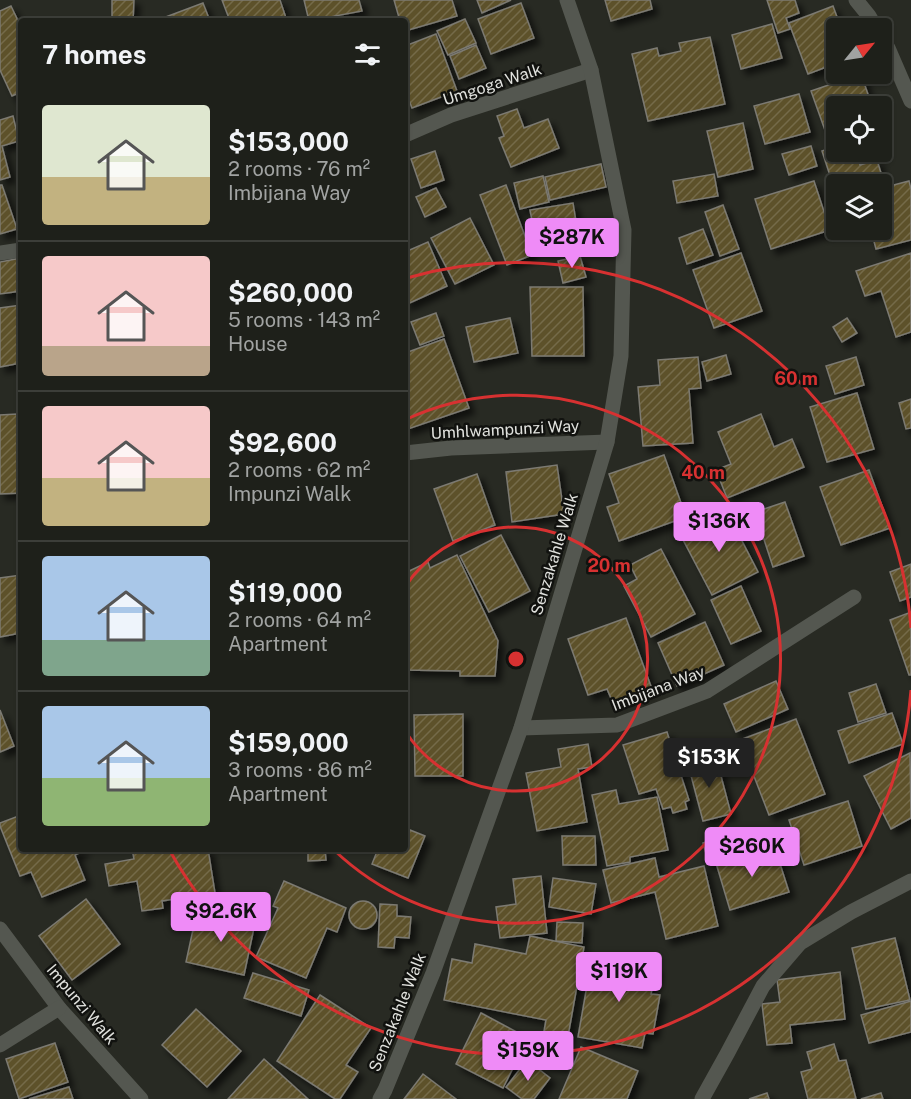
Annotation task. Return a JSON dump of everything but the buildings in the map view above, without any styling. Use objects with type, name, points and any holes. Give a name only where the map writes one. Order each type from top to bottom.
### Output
[{"type":"street","name":"Senzakahle Walk","points":[[380,1099],[433,973],[521,728],[606,442],[621,356],[624,230],[591,70],[567,0]]},
{"type":"street","points":[[856,0],[869,18]]},
{"type":"street","points":[[892,57],[911,101]]},
{"type":"street","name":"Umgoga Walk","points":[[408,134],[451,115],[591,70]]},
{"type":"street","points":[[0,252],[18,250]]},
{"type":"street","name":"Umhlwampunzi Way","points":[[408,453],[451,448],[606,442]]},
{"type":"street","name":"Imbijana Way","points":[[521,728],[617,725],[707,691],[854,597]]},
{"type":"street","points":[[702,1099],[763,986],[800,943],[851,912],[911,881]]},
{"type":"street","name":"Impunzi Walk","points":[[0,929],[59,1008],[141,1099]]},
{"type":"street","points":[[0,1045],[59,1008]]}]
